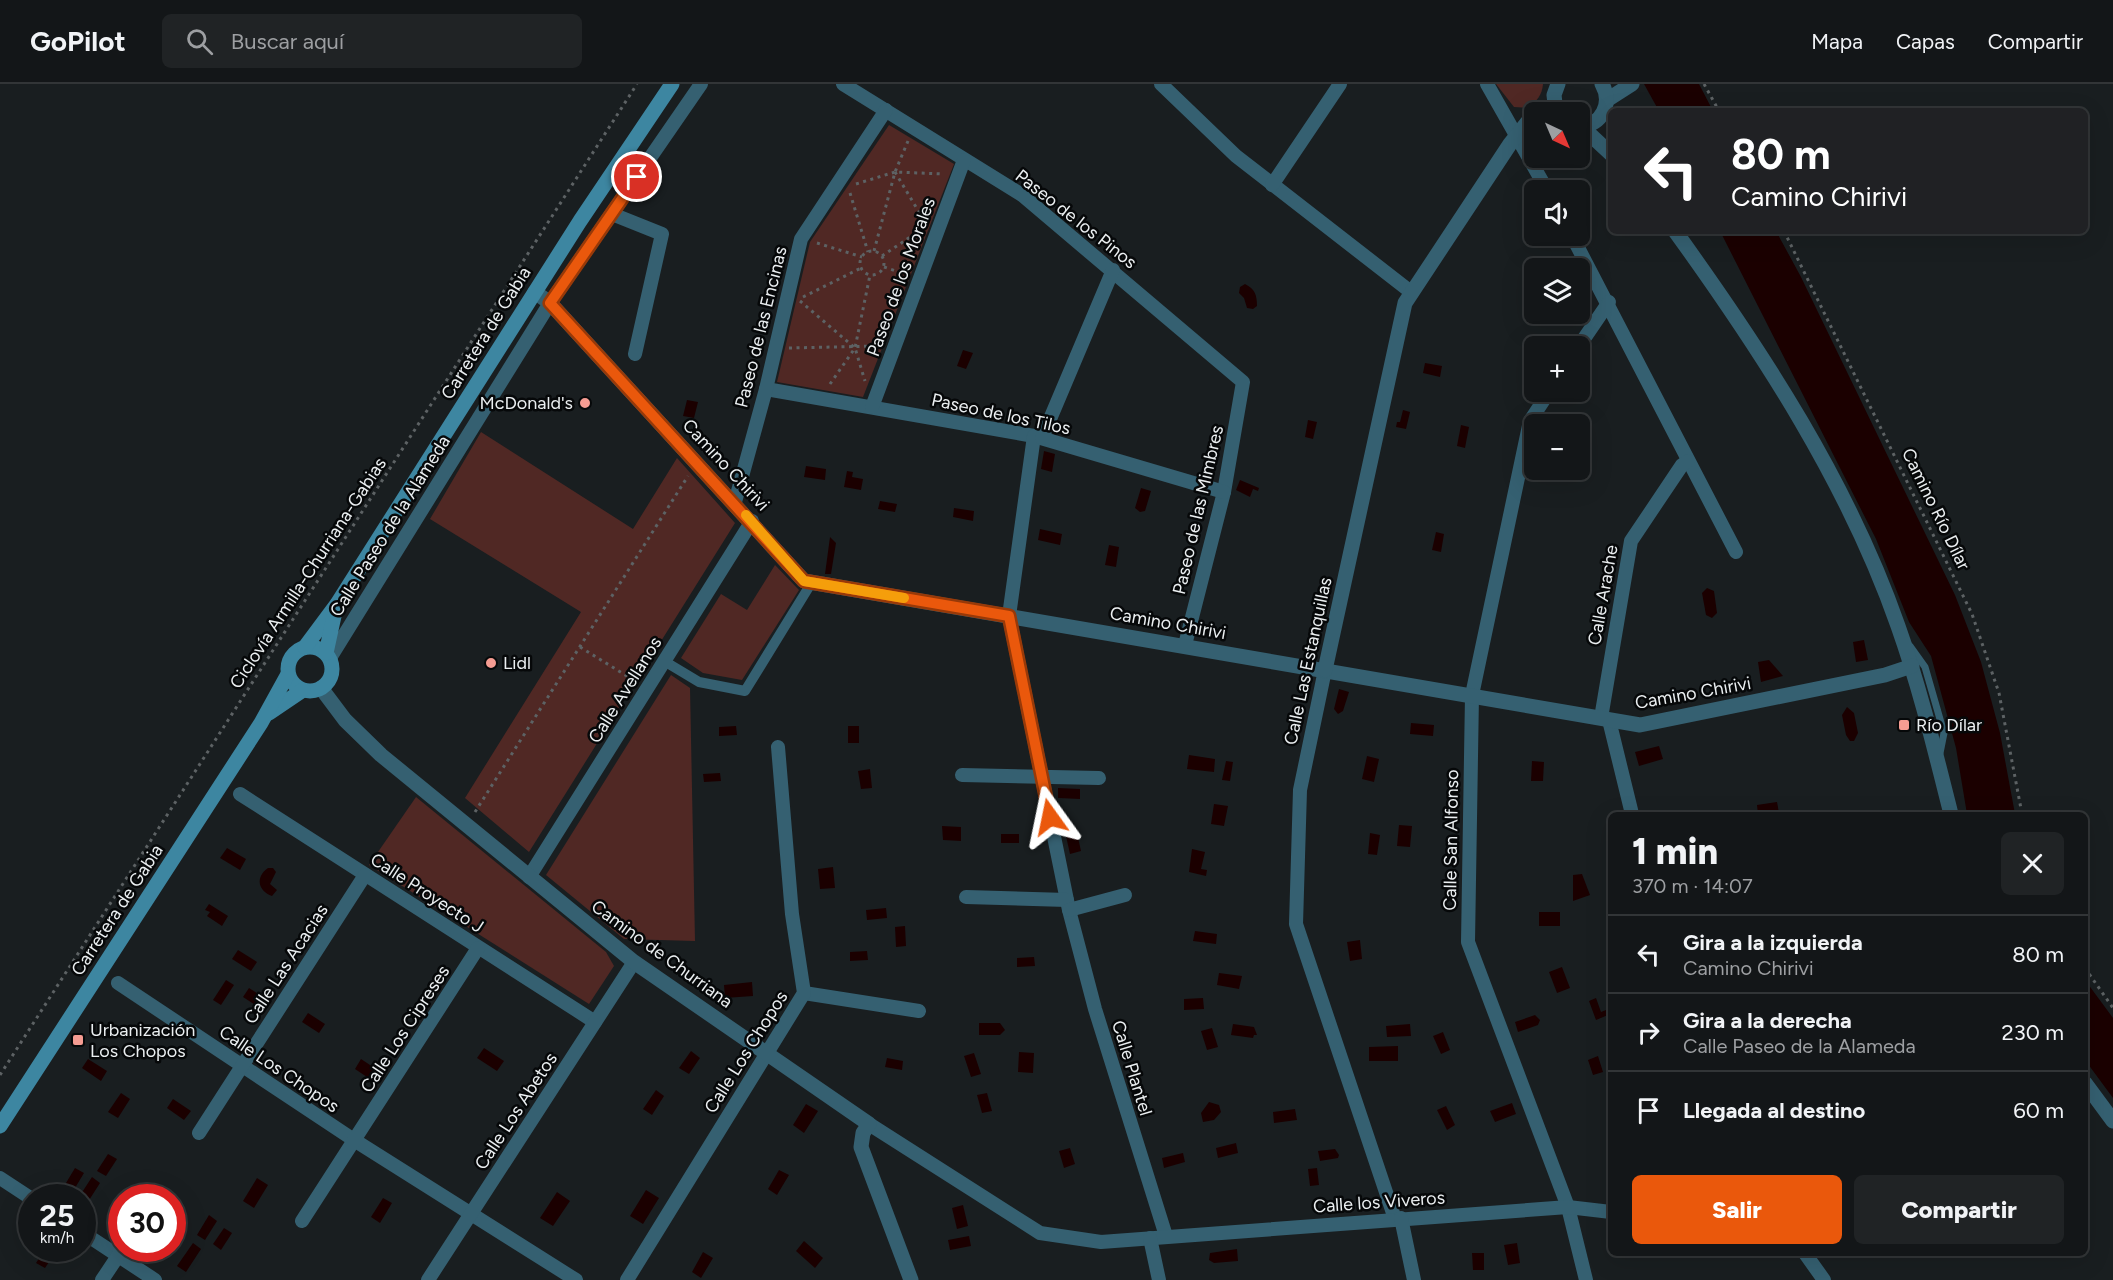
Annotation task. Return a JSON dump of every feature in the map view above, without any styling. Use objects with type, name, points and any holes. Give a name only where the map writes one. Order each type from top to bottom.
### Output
[{"type":"main road","name":"Carretera de Gabia","points":[[305,647],[337,604],[535,292],[672,84]]},
{"type":"main road","name":"Carretera de Gabia","points":[[328,656],[337,604]]},
{"type":"main road","points":[[305,647],[312,647],[328,656],[331,678],[321,688],[303,690],[296,687],[288,674],[293,655],[305,647]]},
{"type":"main road","name":"Carretera de Gabia","points":[[0,1126],[267,714],[288,674]]},
{"type":"main road","name":"Carretera de Gabia","points":[[267,714],[303,690]]},
{"type":"street","name":"Calle Paseo de la Alameda","points":[[328,656],[550,303],[701,84]]},
{"type":"street","name":"Paseo de los Pinos","points":[[843,84],[1022,195],[1243,382]]},
{"type":"street","points":[[1161,84],[1236,156],[1411,292]]},
{"type":"street","points":[[1272,185],[1340,84]]},
{"type":"street","points":[[1487,84],[1542,180]]},
{"type":"street","points":[[1590,124],[1607,114],[1602,84]]},
{"type":"street","points":[[1612,108],[1632,84]]},
{"type":"street","name":"Paseo de las Encinas","points":[[735,502],[766,389],[801,239],[886,110]]},
{"type":"street","name":"Calle Las Estanquillas","points":[[1414,1280],[1398,1219],[1296,924],[1300,790],[1405,303],[1510,144],[1524,130]]},
{"type":"street","points":[[1590,135],[1608,151]]},
{"type":"street","points":[[1519,137],[1524,136]]},
{"type":"street","name":"Paseo de los Morales","points":[[872,407],[964,160]]},
{"type":"street","points":[[612,214],[662,234],[635,354]]},
{"type":"street","points":[[1677,234],[1764,360],[1824,461],[1878,576],[1900,632],[1912,666],[1950,812]]},
{"type":"street","points":[[1578,246],[1609,302],[1736,552]]},
{"type":"street","name":"Calle Plantel","points":[[1113,270],[1038,437],[1009,616],[1068,904],[1095,1009],[1166,1236]]},
{"type":"street","name":"Camino Chirivi","points":[[535,292],[550,303],[735,502],[804,581],[1640,725],[1885,675],[1912,666]]},
{"type":"street","points":[[1586,336],[1609,302]]},
{"type":"street","name":"Paseo de las Mimbres","points":[[1185,645],[1224,492],[1243,382]]},
{"type":"street","name":"Paseo de los Tilos","points":[[766,389],[1038,437],[1224,492]]},
{"type":"street","name":"Calle San Alfonso","points":[[1543,402],[1530,421],[1472,695],[1468,942],[1568,1207],[1586,1280]]},
{"type":"street","name":"Calle Arache","points":[[1631,812],[1605,719],[1631,541],[1682,465],[1688,461]]},
{"type":"street","name":"Calle Avellanos","points":[[529,877],[752,521]]},
{"type":"street","points":[[664,662],[699,682],[745,691],[812,582]]},
{"type":"street","name":"Camino de Churriana","points":[[321,688],[345,720],[374,748],[634,962],[869,1124]]},
{"type":"street","name":"Calle Los Chopos","points":[[627,1280],[804,993],[792,914],[778,747]]},
{"type":"street","points":[[962,775],[1099,778]]},
{"type":"street","name":"Calle Proyecto J","points":[[240,794],[595,1022]]},
{"type":"street","name":"Calle Las Acacias","points":[[199,1133],[365,875]]},
{"type":"street","points":[[966,897],[1068,904],[1125,895]]},
{"type":"street","name":"Calle Los Cipreses","points":[[302,1221],[478,948]]},
{"type":"street","name":"Calle Los Abetos","points":[[428,1280],[634,962]]},
{"type":"street","name":"Calle Los Chopos","points":[[118,983],[354,1140],[574,1280]]},
{"type":"street","points":[[804,993],[919,1011]]},
{"type":"street","points":[[2088,1087],[2113,1121]]},
{"type":"street","points":[[869,1124],[862,1134],[861,1147],[911,1280]]},
{"type":"street","name":"Calle los Viveros","points":[[869,1124],[1040,1233],[1101,1242],[1568,1207],[1608,1212]]},
{"type":"street","points":[[0,1179],[18,1190]]},
{"type":"street","points":[[1150,1238],[1159,1280]]},
{"type":"street","points":[[1807,1256],[1824,1280]]},
{"type":"street","points":[[102,1280],[114,1262]]},
{"type":"street","points":[[133,1262],[155,1280]]},
{"type":"lane","points":[[1900,632],[1925,668],[1944,733],[1938,762]]},
{"type":"path","name":"Ciclovía Armilla-Churriana-Gabias","points":[[0,1075],[637,84]]},
{"type":"path","points":[[1704,84],[1717,108]]},
{"type":"path","points":[[874,251],[895,172],[908,141]]},
{"type":"path","points":[[882,256],[927,226],[895,172]]},
{"type":"path","points":[[868,252],[848,187],[895,172],[945,174]]},
{"type":"path","name":"Camino Río Dílar","points":[[1785,234],[1972,614],[1999,693],[2022,812]]},
{"type":"path","points":[[817,243],[862,257]]},
{"type":"path","points":[[861,268],[862,257],[874,251],[882,256],[884,267]]},
{"type":"path","points":[[861,268],[870,275],[877,275],[884,267]]},
{"type":"path","points":[[884,267],[910,276]]},
{"type":"path","points":[[861,268],[799,299],[855,348],[866,383]]},
{"type":"path","points":[[828,388],[855,348],[870,275]]},
{"type":"path","points":[[788,348],[879,346]]},
{"type":"path","points":[[466,825],[697,461]]},
{"type":"path","points":[[579,646],[647,688]]},
{"type":"path","points":[[2088,972],[2113,1008]]},
{"type":"shaded area","points":[[1496,84],[1543,84],[1542,91],[1535,102],[1524,102],[1524,108],[1514,107]]},
{"type":"shaded area","points":[[1644,84],[1699,84],[1711,108],[1657,108]]},
{"type":"shaded area","points":[[889,125],[954,164],[863,397],[777,382],[810,242]]},
{"type":"shaded area","points":[[1722,234],[1778,234],[1801,277],[1955,595],[1981,662],[2000,733],[2015,812],[1967,812],[1956,748],[1931,656],[1909,622],[1876,539]]},
{"type":"shaded area","points":[[1245,284],[1253,290],[1256,296],[1257,306],[1253,309],[1247,308],[1244,298],[1239,293],[1240,287]]},
{"type":"shaded area","points":[[963,350],[973,353],[966,369],[957,366]]},
{"type":"shaded area","points":[[1425,363],[1442,366],[1440,377],[1423,373]]},
{"type":"shaded area","points":[[687,400],[698,402],[694,418],[683,416]]},
{"type":"shaded area","points":[[1403,410],[1410,412],[1406,429],[1396,427]]},
{"type":"shaded area","points":[[1308,420],[1317,422],[1313,439],[1305,437]]},
{"type":"shaded area","points":[[1461,425],[1469,427],[1465,448],[1457,446]]},
{"type":"shaded area","points":[[481,432],[633,529],[677,458],[735,523],[529,852],[465,798],[581,612],[430,519]]},
{"type":"shaded area","points":[[1044,451],[1055,454],[1052,472],[1041,469]]},
{"type":"shaded area","points":[[806,466],[826,469],[825,480],[804,477]]},
{"type":"shaded area","points":[[847,471],[853,472],[852,477],[863,479],[861,490],[844,487]]},
{"type":"shaded area","points":[[1240,480],[1259,488],[1258,491],[1253,489],[1250,497],[1236,490]]},
{"type":"shaded area","points":[[1141,488],[1151,491],[1145,511],[1140,512],[1135,508]]},
{"type":"shaded area","points":[[880,501],[897,504],[895,512],[878,509]]},
{"type":"shaded area","points":[[954,508],[974,511],[973,521],[953,517]]},
{"type":"shaded area","points":[[1040,529],[1062,534],[1060,545],[1038,540]]},
{"type":"shaded area","points":[[1436,532],[1444,534],[1441,552],[1432,550]]},
{"type":"shaded area","points":[[830,537],[836,543],[831,574],[825,574]]},
{"type":"shaded area","points":[[1109,545],[1119,547],[1116,567],[1105,565]]},
{"type":"shaded area","points":[[775,565],[799,590],[742,680],[703,673],[681,658],[721,594],[747,610]]},
{"type":"shaded area","points":[[1707,588],[1714,591],[1717,613],[1712,618],[1706,615],[1702,593]]},
{"type":"shaded area","points":[[1864,640],[1868,660],[1856,662],[1853,642]]},
{"type":"shaded area","points":[[1769,660],[1783,676],[1761,682],[1758,662]]},
{"type":"shaded area","points":[[671,675],[690,688],[695,941],[624,939],[546,875]]},
{"type":"shaded area","points":[[1339,689],[1349,692],[1343,711],[1338,714],[1334,709]]},
{"type":"shaded area","points":[[1847,707],[1854,713],[1858,733],[1854,741],[1850,741],[1846,735],[1842,715]]},
{"type":"shaded area","points":[[1411,723],[1434,725],[1433,736],[1410,734]]},
{"type":"shaded area","points":[[736,726],[737,735],[719,736],[719,727]]},
{"type":"shaded area","points":[[848,726],[859,726],[859,743],[848,743]]},
{"type":"shaded area","points":[[1659,746],[1663,759],[1639,766],[1635,752]]},
{"type":"shaded area","points":[[1189,755],[1215,759],[1214,772],[1187,769]]},
{"type":"shaded area","points":[[1367,756],[1379,759],[1374,782],[1362,779]]},
{"type":"shaded area","points":[[1226,761],[1233,762],[1230,781],[1222,780]]},
{"type":"shaded area","points":[[1532,761],[1544,762],[1543,781],[1531,781]]},
{"type":"shaded area","points":[[870,769],[872,788],[861,789],[858,771]]},
{"type":"shaded area","points":[[720,773],[721,781],[704,782],[703,774]]},
{"type":"shaded area","points":[[1058,788],[1080,789],[1080,799],[1058,798]]},
{"type":"shaded area","points":[[416,797],[606,952],[614,966],[589,1004],[369,865]]},
{"type":"shaded area","points":[[1777,802],[1779,812],[1758,812],[1757,805]]},
{"type":"shaded area","points":[[1214,804],[1228,806],[1224,826],[1211,824]]},
{"type":"shaded area","points":[[1399,825],[1412,826],[1410,847],[1397,846]]},
{"type":"shaded area","points":[[942,826],[961,827],[961,841],[943,840]]},
{"type":"shaded area","points":[[1077,833],[1081,851],[1070,854],[1066,836]]},
{"type":"shaded area","points":[[1370,833],[1380,835],[1377,855],[1368,854]]},
{"type":"shaded area","points":[[1001,834],[1019,834],[1019,843],[1001,843]]},
{"type":"shaded area","points":[[227,848],[246,859],[240,870],[220,858]]},
{"type":"shaded area","points":[[1192,849],[1205,852],[1201,869],[1207,870],[1206,876],[1189,872]]},
{"type":"shaded area","points":[[833,867],[835,888],[820,889],[818,869]]},
{"type":"shaded area","points":[[268,868],[273,868],[276,872],[270,884],[277,890],[272,896],[264,891],[260,884],[261,875]]},
{"type":"shaded area","points":[[1582,874],[1590,895],[1573,901],[1573,875]]},
{"type":"shaded area","points":[[209,904],[228,916],[222,926],[207,916],[210,912],[205,910]]},
{"type":"shaded area","points":[[886,908],[887,918],[867,920],[866,910]]},
{"type":"shaded area","points":[[1539,912],[1560,912],[1560,926],[1539,926]]},
{"type":"shaded area","points":[[905,926],[906,946],[896,947],[895,927]]},
{"type":"shaded area","points":[[1195,931],[1217,934],[1216,944],[1193,941]]},
{"type":"shaded area","points":[[1360,940],[1362,959],[1350,961],[1347,942]]},
{"type":"shaded area","points":[[238,950],[257,962],[251,971],[232,959]]},
{"type":"shaded area","points":[[867,951],[868,960],[850,961],[850,952]]},
{"type":"shaded area","points":[[1034,957],[1035,966],[1017,967],[1017,958]]},
{"type":"shaded area","points":[[1562,967],[1570,988],[1557,993],[1549,972]]},
{"type":"shaded area","points":[[1219,973],[1242,976],[1239,989],[1217,985]]},
{"type":"shaded area","points":[[226,980],[234,985],[221,1005],[213,1000]]},
{"type":"shaded area","points":[[752,982],[753,996],[725,998],[724,985]]},
{"type":"shaded area","points":[[2088,984],[2113,1018],[2113,1098],[2088,1064]]},
{"type":"shaded area","points":[[249,988],[266,999],[260,1008],[243,997]]},
{"type":"shaded area","points":[[1203,998],[1204,1009],[1184,1010],[1184,999]]},
{"type":"shaded area","points":[[1596,998],[1601,1012],[1606,1010],[1608,1015],[1596,1020],[1589,1001]]},
{"type":"shaded area","points":[[308,1013],[325,1024],[319,1033],[302,1022]]},
{"type":"shaded area","points":[[1535,1015],[1540,1020],[1538,1025],[1518,1032],[1515,1022]]},
{"type":"shaded area","points":[[979,1023],[1000,1023],[1005,1030],[1000,1035],[979,1035]]},
{"type":"shaded area","points":[[1233,1024],[1254,1027],[1257,1035],[1253,1038],[1231,1035]]},
{"type":"shaded area","points":[[1410,1024],[1411,1036],[1387,1037],[1386,1026]]},
{"type":"shaded area","points":[[1212,1028],[1218,1047],[1207,1050],[1201,1031]]},
{"type":"shaded area","points":[[1443,1032],[1450,1050],[1441,1054],[1433,1036]]},
{"type":"shaded area","points":[[1398,1046],[1398,1061],[1369,1061],[1369,1047]]},
{"type":"shaded area","points":[[484,1048],[504,1061],[497,1071],[477,1058]]},
{"type":"shaded area","points":[[691,1051],[700,1058],[689,1074],[679,1068]]},
{"type":"shaded area","points":[[1019,1052],[1034,1053],[1033,1073],[1018,1072]]},
{"type":"shaded area","points":[[974,1053],[981,1074],[971,1077],[964,1056]]},
{"type":"shaded area","points":[[1598,1056],[1603,1072],[1593,1075],[1588,1060]]},
{"type":"shaded area","points":[[887,1058],[903,1061],[902,1070],[885,1067]]},
{"type":"shaded area","points":[[88,1059],[107,1071],[101,1081],[82,1068]]},
{"type":"shaded area","points":[[361,1059],[382,1073],[376,1083],[355,1069]]},
{"type":"shaded area","points":[[656,1090],[664,1096],[652,1115],[643,1109]]},
{"type":"shaded area","points":[[121,1093],[130,1099],[118,1118],[108,1112]]},
{"type":"shaded area","points":[[987,1093],[992,1111],[982,1113],[977,1095]]},
{"type":"shaded area","points":[[173,1099],[191,1111],[184,1120],[167,1108]]},
{"type":"shaded area","points":[[1209,1102],[1219,1105],[1221,1112],[1214,1120],[1203,1122],[1201,1113]]},
{"type":"shaded area","points":[[1512,1103],[1516,1114],[1495,1122],[1490,1111]]},
{"type":"shaded area","points":[[806,1104],[818,1111],[804,1133],[793,1125]]},
{"type":"shaded area","points":[[1446,1106],[1455,1125],[1447,1130],[1437,1110]]},
{"type":"shaded area","points":[[1295,1109],[1297,1120],[1274,1123],[1273,1112]]},
{"type":"shaded area","points":[[1236,1143],[1238,1153],[1218,1158],[1216,1148]]},
{"type":"shaded area","points":[[1070,1148],[1075,1164],[1064,1168],[1059,1151]]},
{"type":"shaded area","points":[[1335,1149],[1339,1155],[1338,1158],[1320,1161],[1318,1151]]},
{"type":"shaded area","points":[[1183,1153],[1185,1162],[1164,1168],[1162,1158]]},
{"type":"shaded area","points":[[108,1154],[117,1159],[106,1176],[97,1171]]},
{"type":"shaded area","points":[[75,1168],[84,1173],[77,1184],[65,1184]]},
{"type":"shaded area","points":[[1317,1168],[1319,1185],[1310,1186],[1308,1169]]},
{"type":"shaded area","points":[[779,1170],[789,1175],[777,1195],[768,1189]]},
{"type":"shaded area","points":[[92,1177],[100,1183],[96,1189],[96,1184],[87,1184]]},
{"type":"shaded area","points":[[257,1178],[268,1185],[254,1208],[243,1201]]},
{"type":"shaded area","points":[[646,1190],[659,1198],[643,1224],[630,1216]]},
{"type":"shaded area","points":[[557,1192],[570,1201],[553,1226],[540,1218]]},
{"type":"shaded area","points":[[383,1198],[392,1203],[380,1223],[371,1217]]},
{"type":"shaded area","points":[[963,1205],[968,1226],[957,1229],[952,1208]]},
{"type":"shaded area","points":[[209,1215],[217,1221],[205,1240],[197,1235]]},
{"type":"shaded area","points":[[224,1228],[232,1233],[221,1250],[213,1244]]},
{"type":"shaded area","points":[[969,1236],[971,1246],[950,1250],[948,1240]]},
{"type":"shaded area","points":[[804,1241],[823,1258],[815,1268],[796,1251]]},
{"type":"shaded area","points":[[193,1243],[201,1249],[186,1272],[177,1266],[180,1262],[186,1262],[186,1253]]},
{"type":"shaded area","points":[[1517,1243],[1520,1263],[1508,1265],[1504,1245]]},
{"type":"shaded area","points":[[1237,1249],[1238,1261],[1214,1263],[1209,1260],[1210,1253]]},
{"type":"shaded area","points":[[703,1252],[713,1258],[701,1278],[692,1272]]},
{"type":"shaded area","points":[[1472,1253],[1484,1253],[1484,1270],[1473,1270]]},
{"type":"shaded area","points":[[37,1262],[49,1262],[45,1268]]},
{"type":"slow traffic","points":[[746,515],[804,581],[904,598]]},
{"type":"place","name":"McDonald's","points":[[585,403]]},
{"type":"place","name":"Lidl","points":[[491,663]]},
{"type":"place","name":"Río Dílar","points":[[1904,725]]},
{"type":"place","name":"Urbanización Los Chopos","points":[[78,1040]]},
{"type":"route","points":[[637,177],[550,303],[735,502],[804,581],[1009,616],[1050,817]]}]
